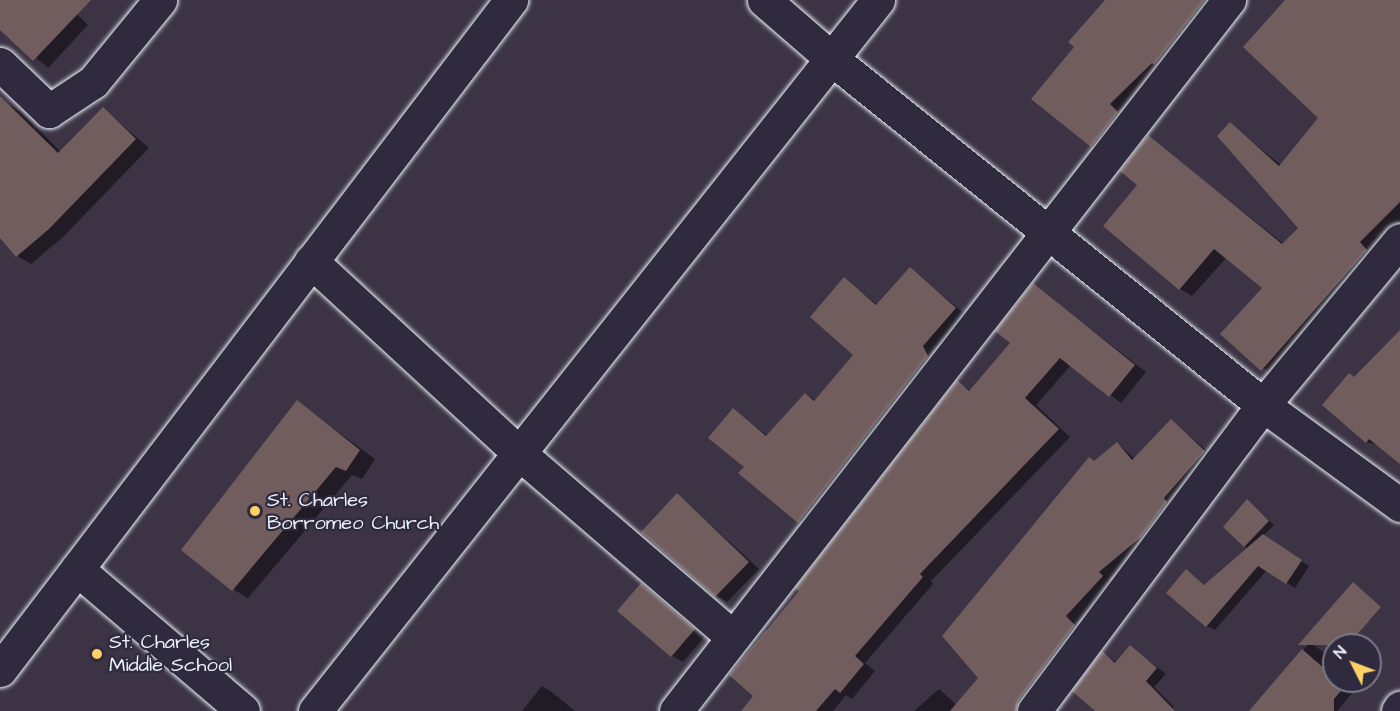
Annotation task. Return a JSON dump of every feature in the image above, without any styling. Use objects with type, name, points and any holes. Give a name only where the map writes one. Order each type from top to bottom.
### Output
[{"type":"street","points":[[0,64],[49,111],[93,82],[160,0]]},
{"type":"street","points":[[0,670],[511,0]]},
{"type":"street","points":[[764,0],[832,59],[1049,230],[1263,405],[1400,505]]},
{"type":"street","points":[[315,711],[878,0]]},
{"type":"street","points":[[676,711],[1229,0]]},
{"type":"street","points":[[1034,711],[1263,405],[1400,240]]},
{"type":"street","points":[[311,261],[519,453],[733,637]]},
{"type":"street","points":[[77,569],[243,711]]},
{"type":"building","points":[[0,0],[91,0],[33,61],[0,30]]},
{"type":"building","points":[[1105,0],[1205,0],[1154,65],[1152,63],[1110,104],[1118,112],[1091,147],[1031,99],[1074,47],[1068,42]]},
{"type":"building","points":[[1285,0],[1400,0],[1400,202],[1360,242],[1367,250],[1261,371],[1220,334],[1262,288],[1214,249],[1179,290],[1103,226],[1137,185],[1120,171],[1148,135],[1282,244],[1298,228],[1217,136],[1230,122],[1279,166],[1318,118],[1243,47]]},
{"type":"building","points":[[0,96],[58,153],[103,107],[136,139],[49,229],[16,257],[0,238]]},
{"type":"building","points":[[910,267],[956,308],[923,346],[928,356],[798,523],[738,473],[744,467],[708,438],[733,408],[766,436],[805,393],[814,401],[853,355],[810,317],[844,277],[876,305]]},
{"type":"building","points":[[1033,283],[1135,365],[1109,397],[1060,358],[1025,398],[1059,429],[920,574],[923,577],[855,656],[864,664],[840,693],[835,689],[816,711],[741,711],[753,696],[729,675],[799,591],[795,588],[957,380],[969,391],[1010,343],[995,331]]},
{"type":"building","points":[[1400,330],[1400,464],[1369,439],[1366,443],[1322,405],[1349,373],[1354,377]]},
{"type":"building","name":"St. Charles Borromeo Church","points":[[297,400],[360,450],[346,471],[336,467],[232,591],[181,550]]},
{"type":"building","points":[[1171,419],[1205,451],[1164,498],[1167,502],[1141,537],[1099,572],[1103,576],[1066,616],[1075,625],[1019,700],[1016,711],[950,711],[978,678],[942,636],[1089,457],[1094,461],[1117,442],[1132,460]]},
{"type":"building","points":[[677,493],[749,562],[715,597],[641,532]]},
{"type":"building","points":[[1247,499],[1269,521],[1244,547],[1223,527]]},
{"type":"building","points":[[1263,534],[1302,560],[1286,584],[1258,566],[1206,627],[1166,593],[1186,569],[1204,585]]},
{"type":"building","points":[[1353,582],[1381,607],[1358,633],[1322,633],[1322,645],[1298,645]]},
{"type":"building","points":[[641,583],[695,629],[671,657],[617,611]]},
{"type":"building","points":[[1130,645],[1157,668],[1146,681],[1175,711],[1095,711],[1072,691],[1102,651],[1115,663]]},
{"type":"building","points":[[1302,649],[1322,666],[1322,693],[1339,693],[1334,699],[1334,711],[1249,711]]},
{"type":"place","name":"St. Charles Borromeo Church","points":[[255,511]]},
{"type":"place","name":"St. Charles Middle School","points":[[97,654]]}]
